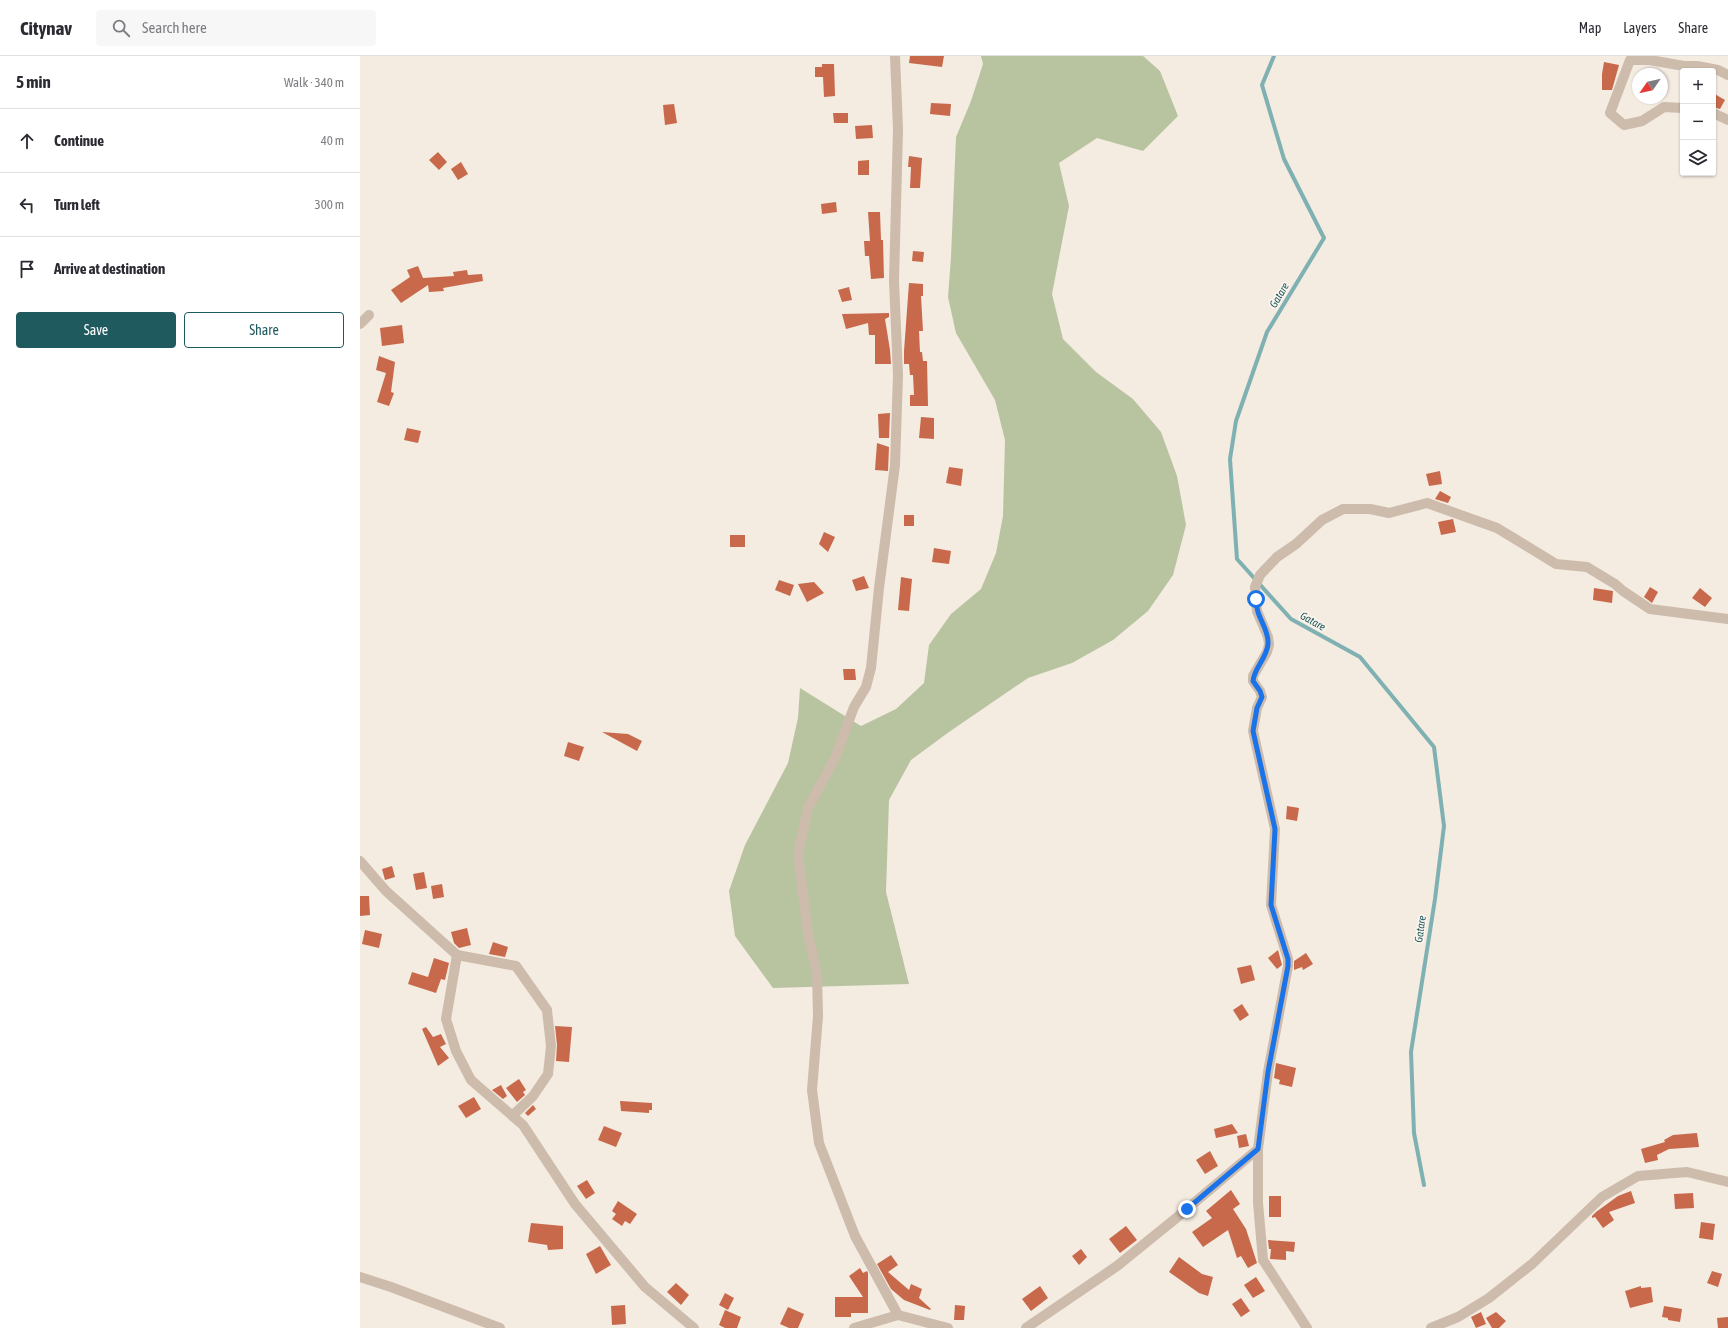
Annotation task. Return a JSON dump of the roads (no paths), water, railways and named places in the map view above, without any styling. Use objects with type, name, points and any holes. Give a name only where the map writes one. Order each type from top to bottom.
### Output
[{"type":"street","points":[[895,56],[898,129],[894,282],[898,375],[896,466],[879,588],[872,668],[866,687],[854,707],[835,758],[808,808],[798,854],[808,934],[817,974],[818,1016],[812,1090],[819,1143],[854,1236],[898,1315]]},
{"type":"street","points":[[1680,108],[1664,107],[1642,121],[1624,125],[1610,113],[1630,60],[1650,60],[1684,66],[1698,66],[1718,70],[1728,75]]},
{"type":"street","points":[[1716,114],[1728,120]]},
{"type":"street","points":[[360,324],[369,314]]},
{"type":"street","points":[[1307,1328],[1263,1260],[1258,1203],[1258,1149],[1268,1072],[1288,966],[1288,959],[1271,905],[1275,829],[1253,731],[1257,708],[1262,697],[1253,681],[1253,676],[1266,652],[1268,645],[1268,638],[1257,611],[1256,603],[1255,587],[1260,575],[1277,557],[1296,544],[1322,520],[1343,509],[1370,509],[1389,513],[1427,504],[1497,528],[1556,564],[1587,567],[1615,584],[1650,609],[1728,619]]},
{"type":"street","points":[[360,861],[386,891],[458,955],[516,966],[547,1010],[550,1046],[548,1074],[533,1096],[513,1115]]},
{"type":"street","points":[[458,955],[446,1019],[456,1052],[471,1080],[523,1125],[574,1204],[645,1287],[694,1328]]},
{"type":"street","points":[[1026,1328],[1117,1266],[1258,1149]]},
{"type":"street","points":[[1431,1328],[1458,1317],[1489,1298],[1532,1264],[1602,1197],[1638,1176],[1687,1172],[1728,1182]]},
{"type":"street","points":[[360,1277],[391,1286],[500,1328]]},
{"type":"street","points":[[854,1328],[898,1315],[948,1328]]},
{"type":"waterway","name":"Gatare","points":[[1274,56],[1262,85],[1284,159],[1324,238],[1267,332],[1236,421],[1230,459],[1237,559],[1291,619],[1360,657],[1434,747],[1444,826],[1435,899],[1411,1052],[1414,1133],[1424,1185]]}]
